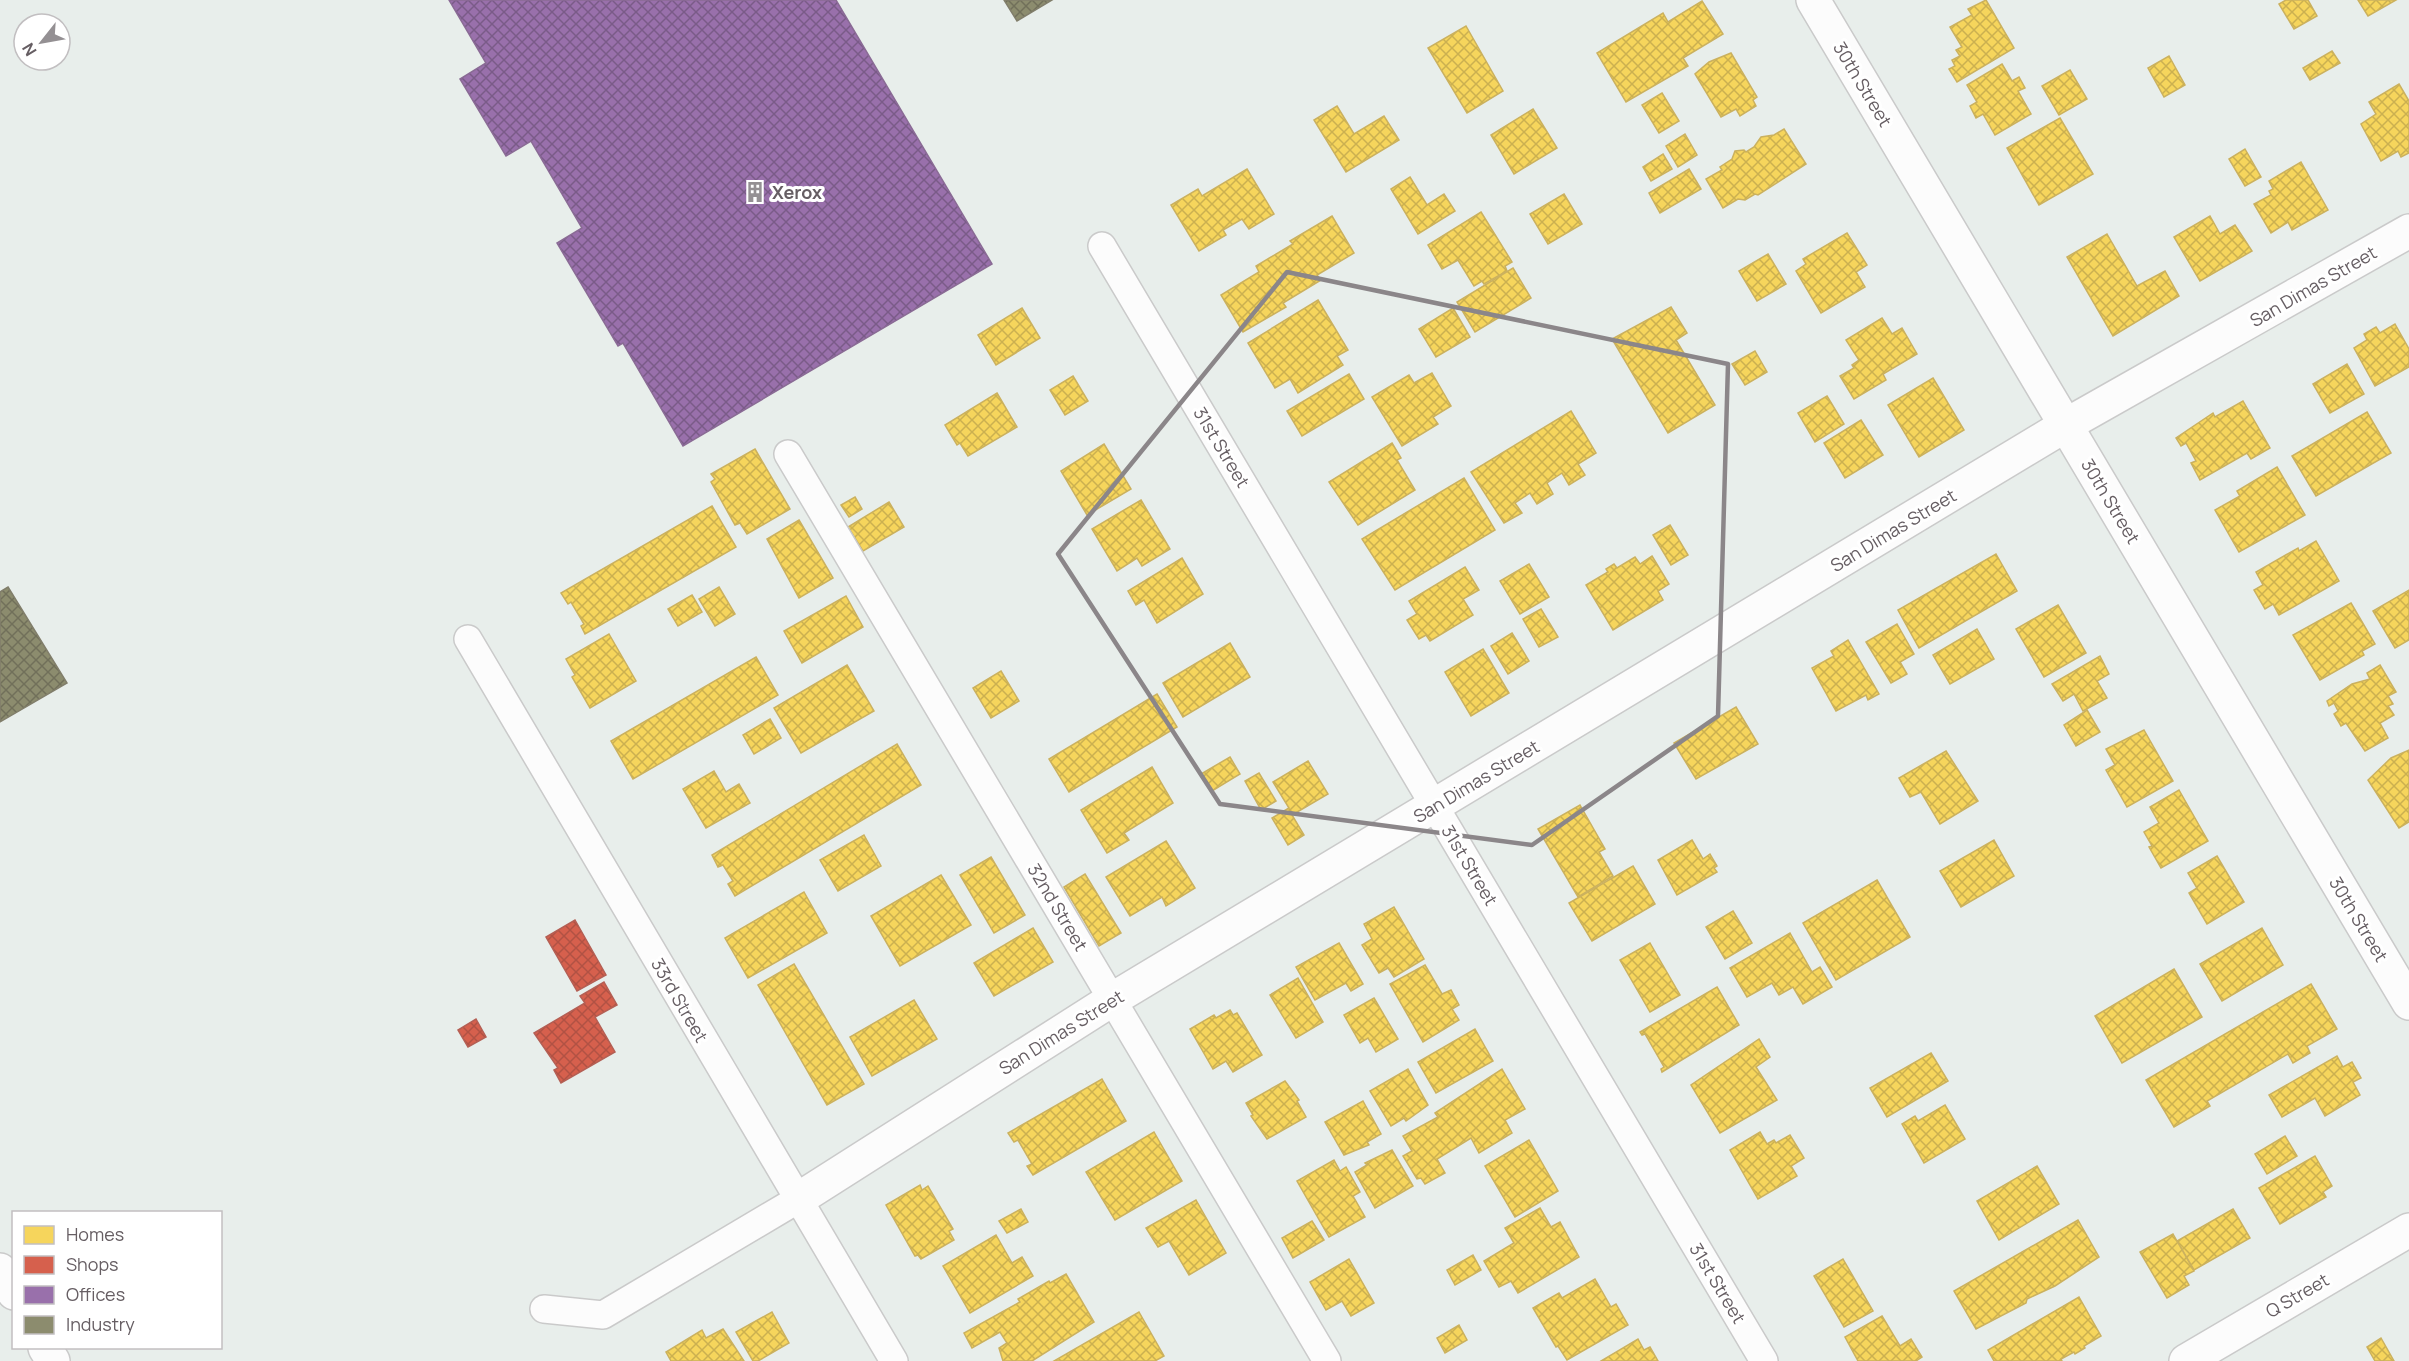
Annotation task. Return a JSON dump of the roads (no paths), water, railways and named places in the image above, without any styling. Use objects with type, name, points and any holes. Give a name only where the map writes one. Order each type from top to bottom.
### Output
[{"type":"street","name":"30th Street","points":[[1813,0],[2409,1003]]},
{"type":"street","name":"San Dimas Street","points":[[544,1309],[603,1315],[797,1200],[1113,999],[2066,425],[2409,231]]},
{"type":"street","name":"31st Street","points":[[1102,246],[1764,1361]]},
{"type":"street","name":"32nd Street","points":[[788,454],[1327,1361]]},
{"type":"street","name":"33rd Street","points":[[468,639],[894,1361]]},
{"type":"street","name":"Q Street","points":[[2186,1361],[2409,1230]]},
{"type":"street","points":[[0,1270],[12,1290]]},
{"type":"place","name":"Xerox","points":[[755,192]]}]
